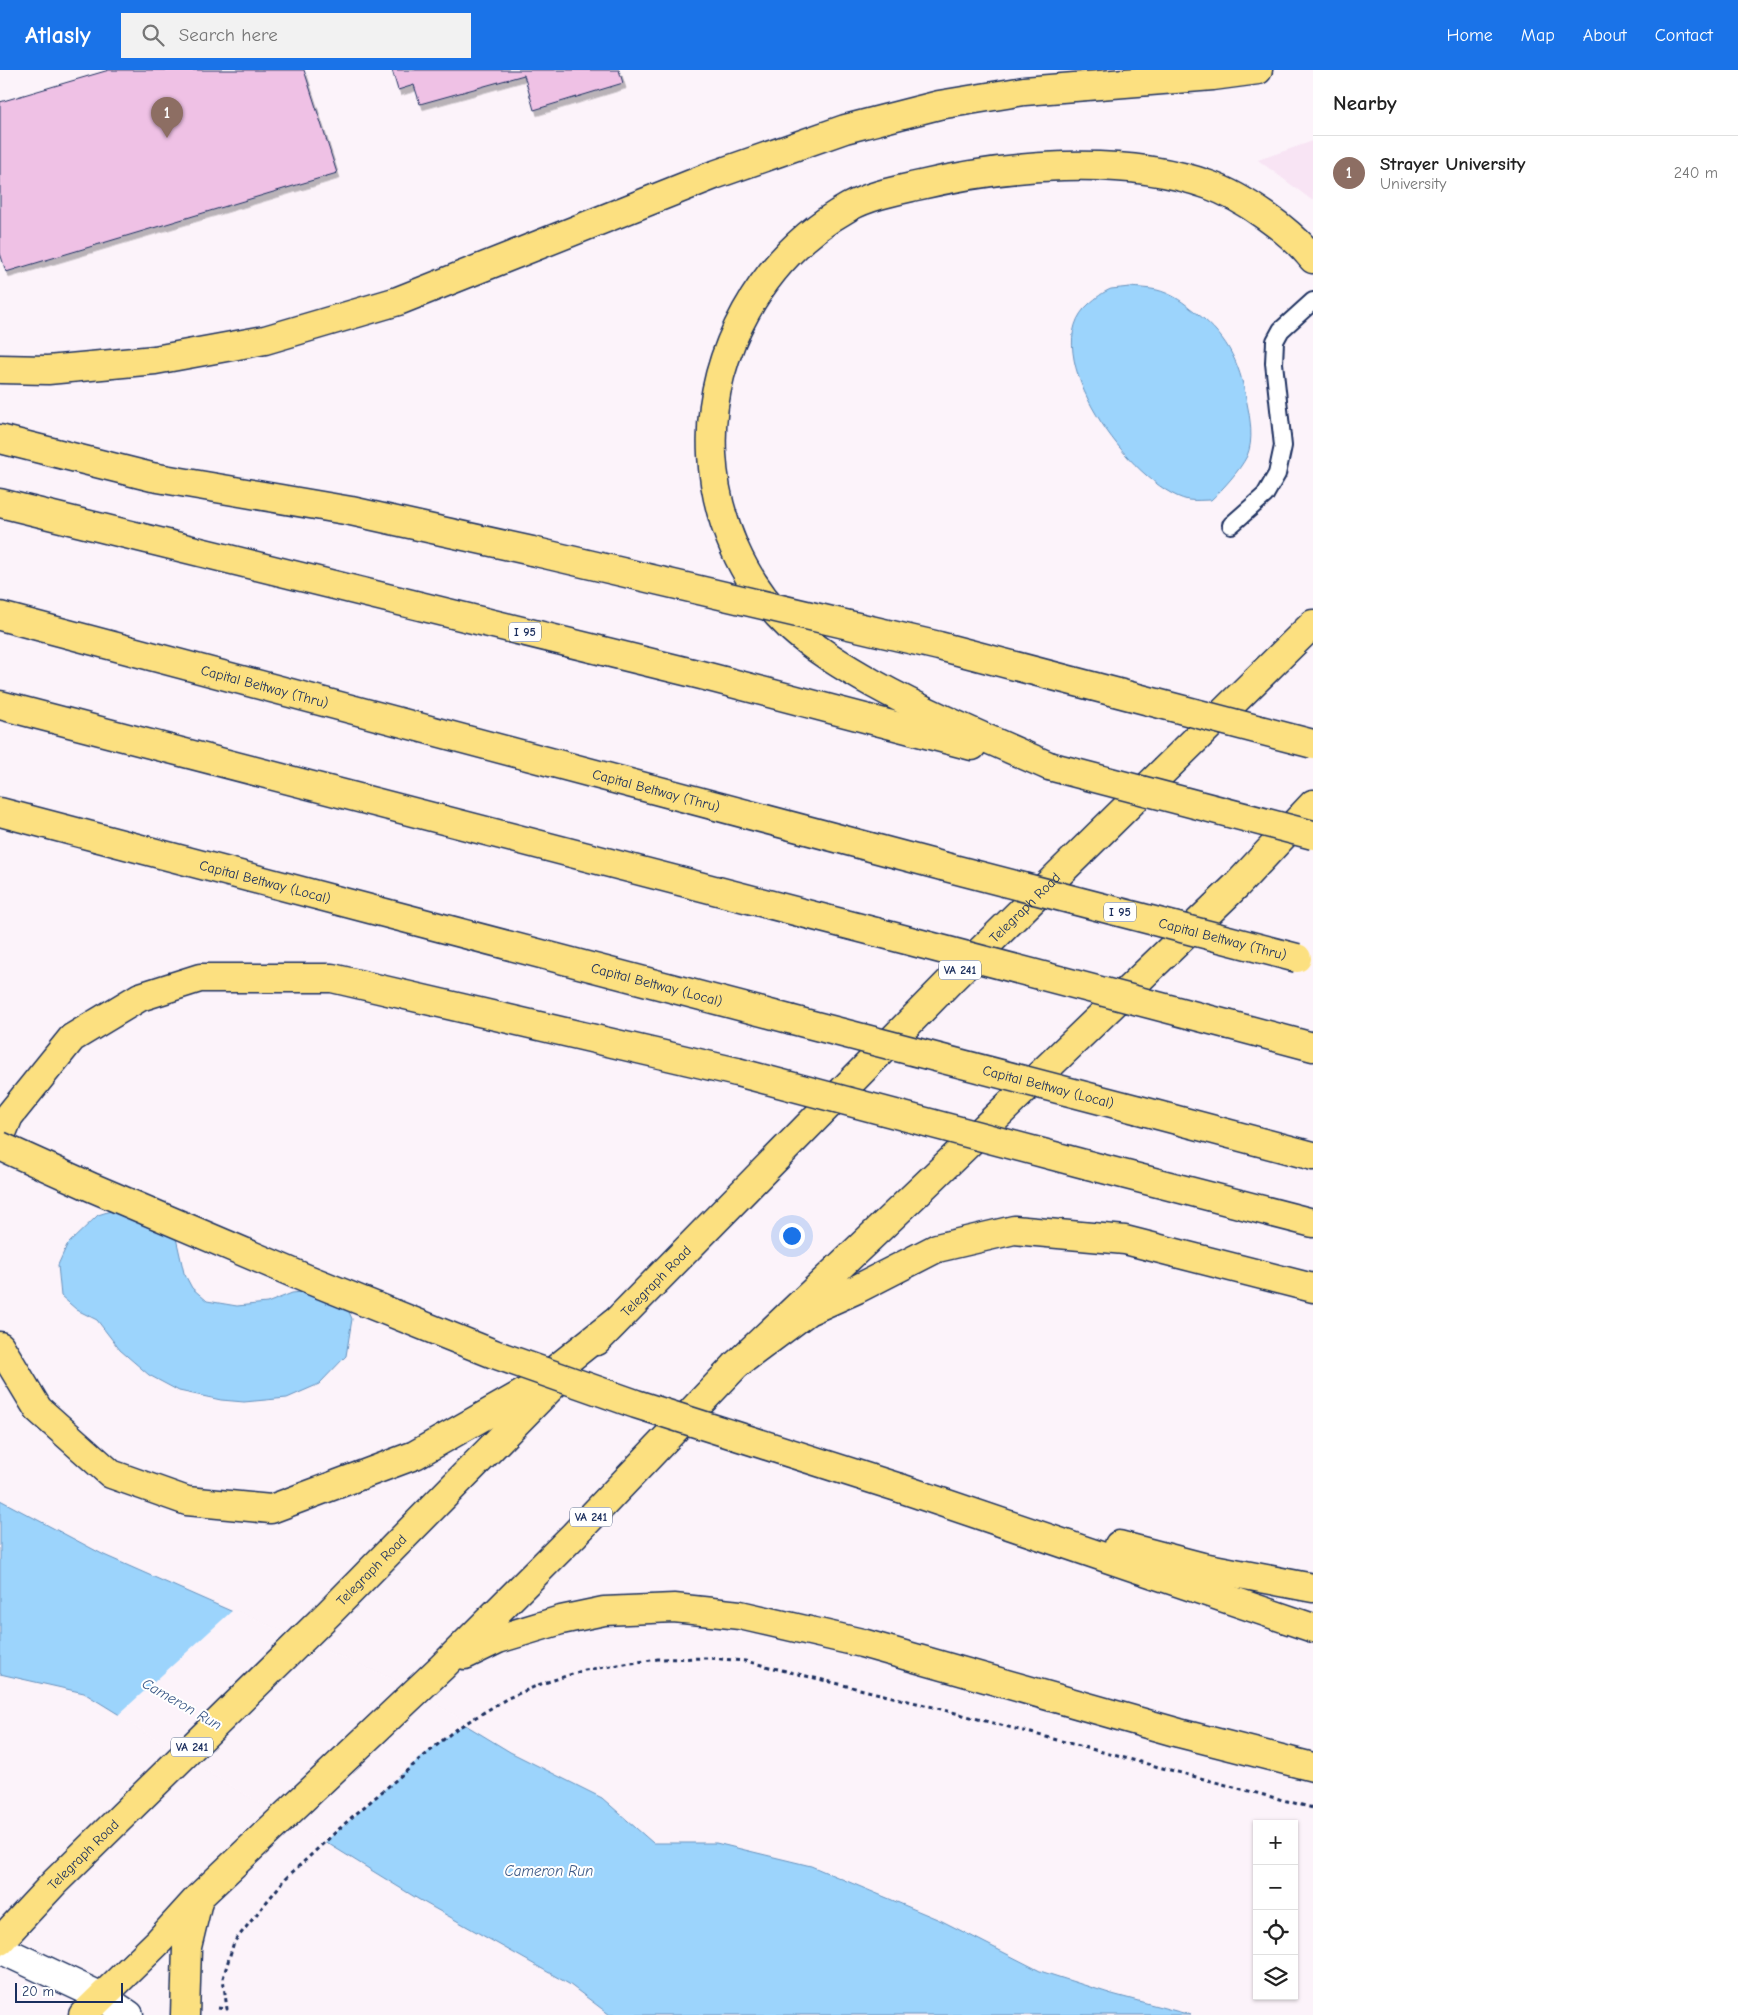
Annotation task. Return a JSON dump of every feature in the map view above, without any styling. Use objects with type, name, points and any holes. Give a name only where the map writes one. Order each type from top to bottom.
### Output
[{"type":"main road","points":[[0,368],[48,370],[155,360],[265,340],[398,300],[714,175],[836,132],[939,105],[1024,91],[1213,76],[1258,70]]},
{"type":"main road","points":[[1049,766],[908,702],[851,670],[816,648],[791,628],[761,594],[736,553],[723,519],[713,480],[712,444],[713,417],[719,382],[728,348],[757,290],[778,264],[810,234],[850,206],[891,192],[949,178],[1017,168],[1075,166],[1133,169],[1174,176],[1211,186],[1278,225],[1304,248],[1313,259]]},
{"type":"main road","points":[[0,439],[152,477],[351,512],[532,551],[939,646],[1313,744]]},
{"type":"main road","name":"I 95","points":[[0,503],[701,674],[1313,835]]},
{"type":"main road","name":"Capital Beltway (Thru)","points":[[0,616],[1305,961]]},
{"type":"main road","name":"Telegraph Road","points":[[0,1941],[56,1882],[330,1613],[946,985],[1313,624]]},
{"type":"main road","points":[[0,705],[1313,1047]]},
{"type":"main road","name":"VA 241","points":[[92,2006],[159,1941],[199,1897],[442,1668],[574,1535],[736,1364],[1222,899],[1313,804]]},
{"type":"main road","name":"Capital Beltway (Local)","points":[[0,812],[1313,1156]]},
{"type":"main road","points":[[0,1138],[9,1116],[72,1038],[140,997],[200,978],[332,978],[737,1072],[1088,1166],[1313,1223]]},
{"type":"main road","points":[[0,1146],[108,1195],[305,1278],[494,1354],[636,1404],[900,1488],[1313,1628]]},
{"type":"main road","points":[[736,1364],[808,1311],[857,1289],[937,1248],[1014,1230],[1125,1240],[1313,1288]]},
{"type":"main road","points":[[0,1346],[38,1409],[111,1474],[187,1501],[271,1509],[415,1455],[531,1389],[614,1323]]},
{"type":"main road","points":[[900,1488],[1203,1567],[1313,1588]]},
{"type":"main road","points":[[442,1668],[498,1639],[561,1620],[604,1611],[674,1608],[740,1615],[862,1643],[1179,1733],[1313,1767]]},
{"type":"main road","points":[[185,2015],[187,1947],[199,1897]]},
{"type":"main road","points":[[0,1950],[92,2006],[129,2015]]},
{"type":"lane","points":[[1231,525],[1265,495],[1277,474],[1283,446],[1274,363],[1275,341],[1281,330],[1313,301]]},
{"type":"path","points":[[215,2008],[227,2008],[223,1978],[234,1942],[286,1878],[351,1818],[456,1729],[508,1698],[541,1684],[585,1670],[658,1659],[709,1658],[745,1661],[914,1702],[1313,1808]]},
{"type":"shaded area","points":[[1313,141],[1313,201],[1258,160]]},
{"type":"water","points":[[1130,287],[1157,290],[1183,302],[1222,338],[1240,373],[1251,429],[1249,450],[1240,467],[1211,500],[1188,500],[1165,490],[1141,471],[1117,445],[1096,415],[1081,383],[1073,353],[1075,325],[1089,304],[1100,295],[1111,289]]},
{"type":"water","points":[[120,1208],[176,1238],[184,1273],[192,1288],[207,1301],[237,1306],[267,1303],[292,1293],[311,1291],[345,1302],[352,1319],[346,1356],[319,1384],[287,1398],[244,1402],[221,1400],[179,1391],[149,1375],[120,1350],[97,1320],[77,1310],[61,1296],[58,1265],[67,1245],[98,1215]]},
{"type":"water","name":"Cameron Run","points":[[0,1500],[104,1555],[403,1687],[510,1752],[602,1798],[653,1843],[716,1843],[811,1866],[942,1921],[1040,1971],[1112,1994],[1191,2015],[610,2015],[569,1984],[418,1899],[84,1693],[0,1674]]},
{"type":"pier","points":[[233,1610],[404,1684],[467,1723],[456,1729],[414,1763],[324,1843],[117,1716]]},
{"type":"building","points":[[109,70],[304,70],[337,173],[6,272],[0,253],[0,102]]},
{"type":"building","points":[[392,70],[619,70],[623,83],[534,110],[524,75],[420,104],[414,85],[398,90]]},
{"type":"place","name":"Strayer University","points":[[167,138]]}]
